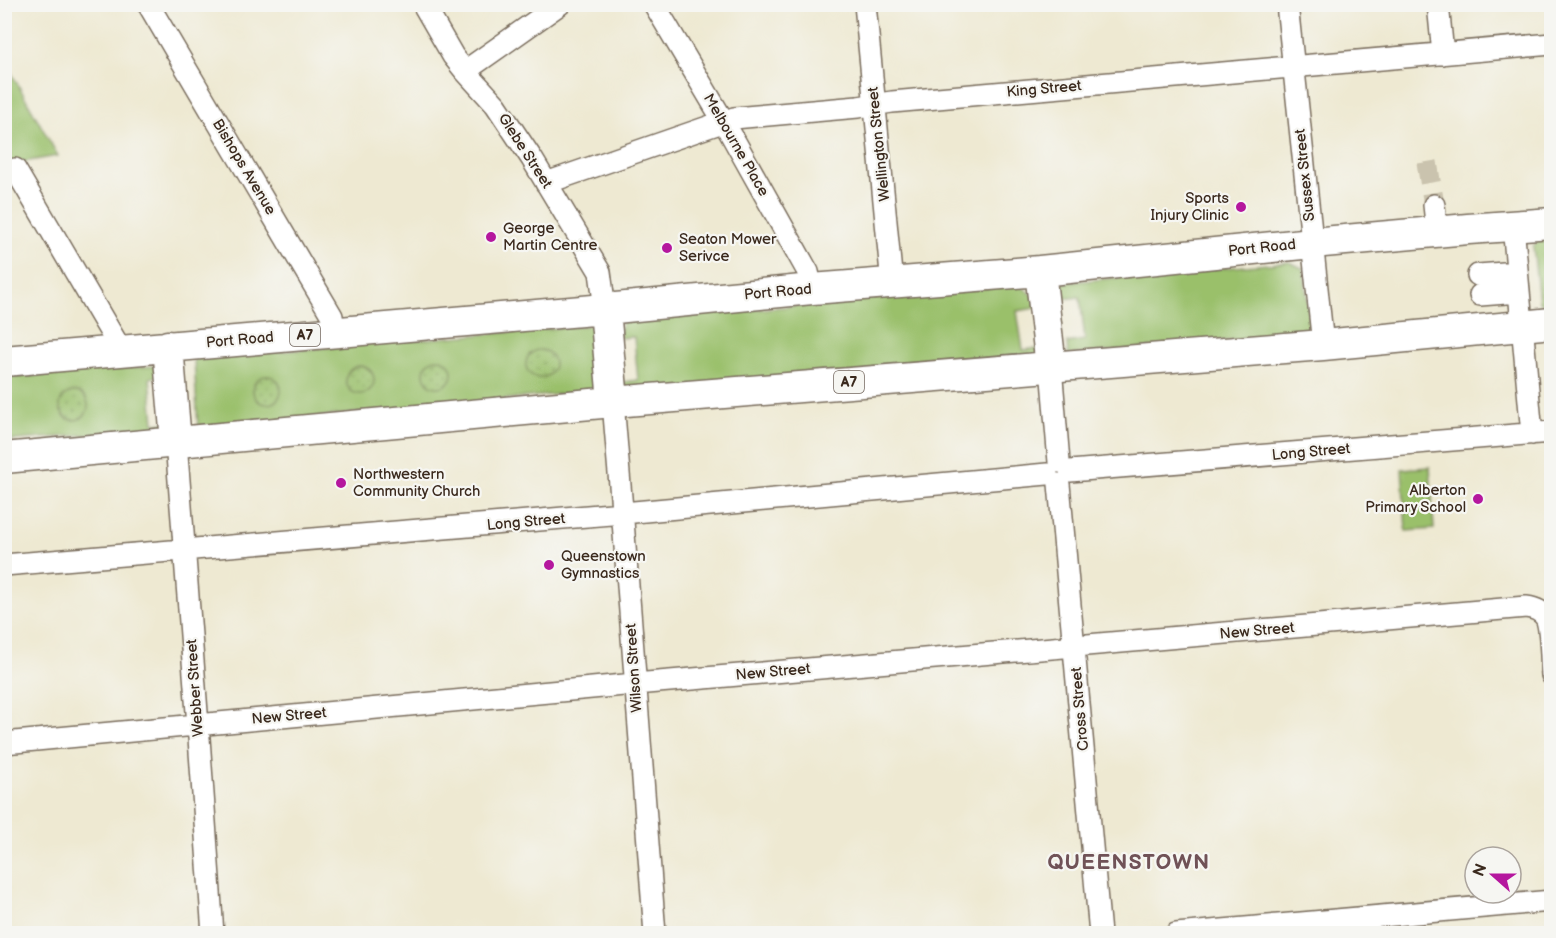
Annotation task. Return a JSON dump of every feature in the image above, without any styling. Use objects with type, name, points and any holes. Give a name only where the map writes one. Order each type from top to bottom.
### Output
[{"type":"highway","name":"Port Road","points":[[4,361],[812,289],[1040,271],[1312,243],[1435,218],[1513,225],[1551,223]]},
{"type":"highway","points":[[1040,271],[1051,367]]},
{"type":"highway","points":[[605,309],[613,402]]},
{"type":"highway","name":"A7","points":[[4,458],[613,402],[1323,345],[1551,323]]},
{"type":"highway","points":[[168,346],[176,442]]},
{"type":"street","name":"Bishops Avenue","points":[[148,4],[333,316],[334,332]]},
{"type":"street","name":"Glebe Street","points":[[423,4],[453,56],[496,105],[600,272],[605,309]]},
{"type":"street","points":[[465,71],[560,4]]},
{"type":"street","name":"Melbourne Place","points":[[654,4],[724,122],[808,272],[812,289]]},
{"type":"street","name":"Wellington Street","points":[[865,4],[892,284]]},
{"type":"street","name":"Sussex Street","points":[[1287,4],[1323,345]]},
{"type":"street","points":[[1438,4],[1443,54]]},
{"type":"street","name":"King Street","points":[[546,183],[734,118],[1551,44]]},
{"type":"street","points":[[15,169],[121,350]]},
{"type":"street","points":[[1513,225],[1522,326],[1542,433]]},
{"type":"street","points":[[1479,285],[1518,282]]},
{"type":"street","name":"Cross Street","points":[[1051,367],[1100,933]]},
{"type":"street","name":"Wilson Street","points":[[613,402],[655,933]]},
{"type":"street","name":"Long Street","points":[[4,565],[1542,433]]},
{"type":"street","name":"Webber Street","points":[[176,442],[213,933]]},
{"type":"street","name":"New Street","points":[[4,743],[635,684],[1526,607],[1534,608],[1546,619],[1551,675]]},
{"type":"street","points":[[1176,933],[1551,901]]},
{"type":"green space","points":[[4,60],[58,156],[5,165]]},
{"type":"green space","points":[[1551,236],[1551,308],[1548,308],[1539,302],[1533,246],[1542,237]]},
{"type":"green space","points":[[1290,262],[1304,269],[1311,333],[1068,355],[1067,343],[1085,340],[1080,297],[1062,299],[1061,283]]},
{"type":"green space","points":[[1019,285],[1033,295],[1037,308],[1017,311],[1023,350],[1043,348],[1040,358],[628,392],[623,382],[638,380],[634,337],[619,338],[622,322]]},
{"type":"green space","points":[[592,325],[603,390],[198,428],[194,359]]},
{"type":"green space","points":[[540,350],[550,354],[554,364],[550,374],[540,378],[530,374],[526,364],[530,354]]},
{"type":"green space","points":[[438,359],[448,363],[452,373],[448,383],[438,387],[428,383],[424,373],[428,363]]},
{"type":"green space","points":[[155,366],[158,376],[150,378],[154,423],[166,423],[163,429],[5,441],[5,378]]},
{"type":"green space","points":[[360,366],[370,370],[374,380],[370,390],[360,394],[350,390],[346,380],[350,370]]},
{"type":"green space","points":[[267,376],[277,380],[281,390],[277,400],[267,404],[257,400],[253,390],[257,380]]},
{"type":"green space","points":[[74,392],[84,396],[88,406],[84,416],[74,420],[64,416],[60,406],[64,396]]},
{"type":"green space","points":[[1430,467],[1434,529],[1406,531],[1402,469]]},
{"type":"tunnel","points":[[1427,162],[1434,205]]},
{"type":"place","name":"Sports Injury Clinic","points":[[1241,207]]},
{"type":"place","name":"George Martin Centre","points":[[491,237]]},
{"type":"place","name":"Seaton Mower Serivce","points":[[667,248]]},
{"type":"place","name":"Northwestern Community Church","points":[[341,483]]},
{"type":"place","name":"Alberton Primary School","points":[[1478,499]]},
{"type":"place","name":"Queenstown Gymnastics","points":[[549,565]]},
{"type":"district","name":"QUEENSTOWN","points":[[1129,862]]}]
